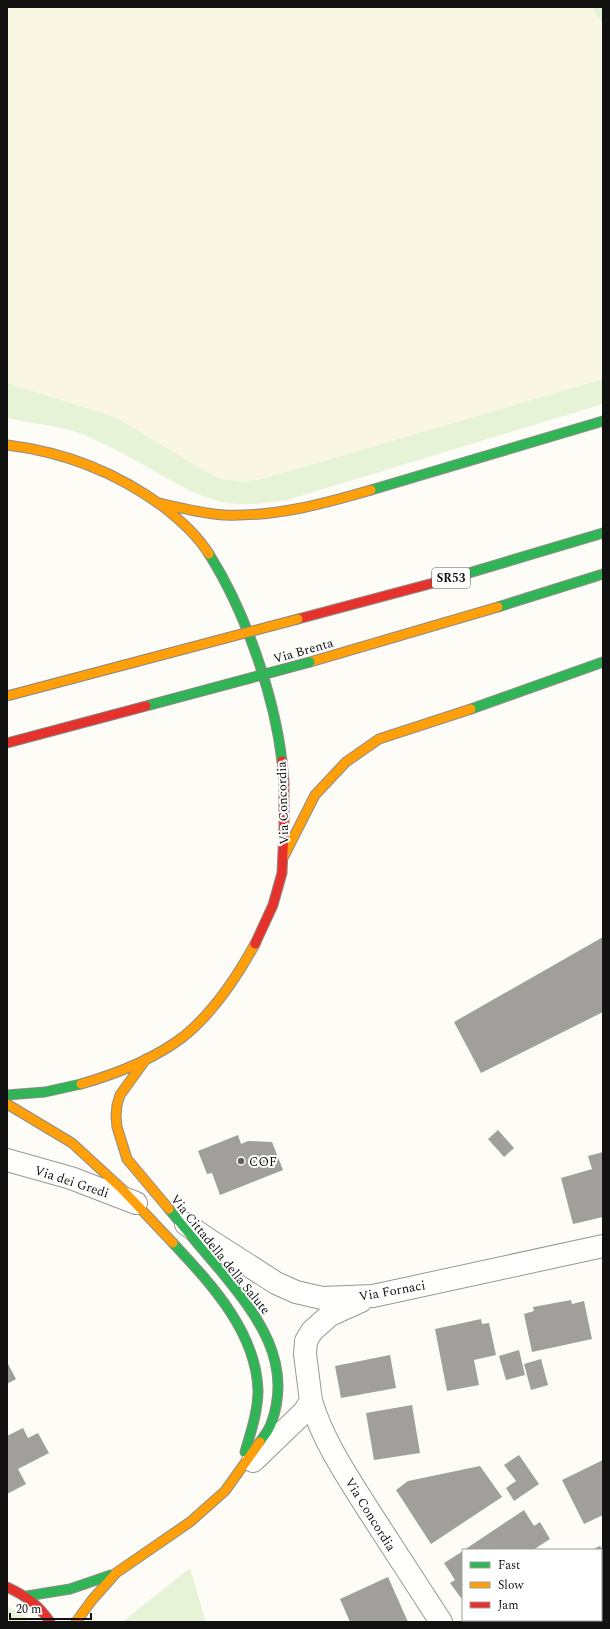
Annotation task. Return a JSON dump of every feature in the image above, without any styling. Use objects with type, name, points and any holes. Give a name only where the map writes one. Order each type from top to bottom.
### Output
[{"type":"main road","points":[[158,503],[223,515],[275,513],[329,502],[603,421]]},
{"type":"main road","points":[[7,440],[18,446]]},
{"type":"main road","name":"Via Concordia","points":[[7,445],[54,453],[111,473],[158,503],[192,531],[214,561],[234,600],[254,648],[269,699],[284,780],[284,856],[280,885],[269,915],[254,946],[232,984],[195,1026],[170,1045],[147,1058],[89,1082],[44,1092],[7,1095]]},
{"type":"main road","name":"SR53","points":[[7,696],[472,572],[603,533]]},
{"type":"main road","name":"Via Brenta","points":[[7,742],[310,662],[565,587],[603,574]]},
{"type":"main road","points":[[284,856],[315,796],[346,762],[379,739],[485,704],[603,662]]},
{"type":"main road","name":"Via Cittadella della Salute","points":[[76,1622],[92,1600],[116,1574],[190,1522],[225,1491],[237,1476],[271,1425],[278,1399],[276,1362],[270,1342],[259,1322],[241,1296],[177,1217],[147,1185],[127,1159],[118,1134],[115,1110],[122,1090],[147,1058]]},
{"type":"main road","name":"Via Cittadella della Salute","points":[[7,1104],[73,1144],[136,1203],[205,1278],[234,1319],[247,1344],[253,1361],[257,1380],[257,1405],[254,1421],[237,1476]]},
{"type":"main road","name":"Via Cittadella della Salute","points":[[27,1596],[55,1593],[84,1586],[116,1574]]},
{"type":"main road","points":[[7,1587],[27,1596],[41,1608],[50,1622]]},
{"type":"street","name":"Via dei Gredi","points":[[7,1160],[71,1178],[136,1203]]},
{"type":"street","name":"Via Fornaci","points":[[177,1217],[206,1238],[276,1283],[296,1292],[322,1298],[373,1296],[603,1246]]},
{"type":"street","name":"Via Concordia","points":[[373,1296],[330,1315],[312,1331],[306,1341],[305,1354],[311,1401],[325,1437],[343,1470],[441,1622]]},
{"type":"street","points":[[237,1476],[304,1412],[311,1401]]},
{"type":"shaded area","points":[[7,7],[591,7],[603,26],[603,379],[262,479],[242,482],[217,478],[115,417],[7,383]]},
{"type":"green space","points":[[591,7],[603,7],[603,25]]},
{"type":"green space","points":[[603,379],[603,404],[287,500],[256,504],[238,504],[213,500],[190,491],[146,466],[84,435],[56,427],[7,418],[7,383],[115,417],[217,478],[242,482],[262,479]]},
{"type":"green space","points":[[190,1568],[206,1622],[123,1622],[127,1618]]},
{"type":"green space","points":[[7,1606],[21,1613],[30,1622],[7,1622]]},
{"type":"building","points":[[603,937],[603,1012],[481,1073],[454,1022]]},
{"type":"building","points":[[498,1130],[514,1148],[504,1157],[488,1139]]},
{"type":"building","name":"COF","points":[[238,1135],[241,1144],[248,1141],[272,1142],[283,1170],[220,1195],[212,1173],[207,1174],[198,1151]]},
{"type":"building","points":[[603,1152],[603,1217],[573,1224],[561,1178],[592,1169],[588,1156]]},
{"type":"building","points":[[571,1300],[572,1304],[584,1301],[592,1339],[532,1352],[524,1314],[534,1311],[533,1307]]},
{"type":"building","points":[[481,1319],[482,1324],[489,1323],[496,1355],[474,1360],[479,1385],[447,1391],[435,1329]]},
{"type":"building","points":[[519,1350],[525,1375],[506,1380],[499,1356]]},
{"type":"building","points":[[390,1355],[396,1388],[341,1398],[335,1366]]},
{"type":"building","points":[[541,1359],[548,1385],[531,1390],[524,1364]]},
{"type":"building","points":[[7,1362],[16,1379],[7,1384]]},
{"type":"building","points":[[412,1405],[420,1453],[374,1460],[366,1413]]},
{"type":"building","points":[[23,1428],[28,1438],[38,1433],[49,1453],[18,1469],[26,1484],[7,1494],[7,1436]]},
{"type":"building","points":[[519,1455],[539,1484],[514,1501],[506,1488],[516,1481],[504,1465]]},
{"type":"building","points":[[603,1460],[603,1515],[584,1524],[562,1480]]},
{"type":"building","points":[[480,1466],[502,1497],[431,1544],[396,1490],[408,1481]]},
{"type":"building","points":[[524,1510],[534,1526],[540,1522],[550,1539],[535,1549],[466,1549]]},
{"type":"building","points":[[600,1546],[603,1550],[602,1608],[602,1549],[593,1549]]},
{"type":"building","points":[[462,1552],[462,1598],[450,1583],[455,1580],[444,1563]]},
{"type":"building","points":[[388,1577],[408,1622],[350,1622],[340,1599]]},
{"type":"building","points":[[562,1621],[562,1622],[505,1622]]},
{"type":"traffic: fast","points":[[371,490],[603,421]]},
{"type":"traffic: fast","points":[[452,578],[603,533]]},
{"type":"traffic: fast","points":[[209,554],[234,601],[256,654],[272,708],[282,761]]},
{"type":"traffic: fast","points":[[498,607],[603,574]]},
{"type":"traffic: fast","points":[[146,706],[310,662]]},
{"type":"traffic: fast","points":[[471,709],[603,662]]},
{"type":"traffic: fast","points":[[7,1095],[45,1092],[81,1084]]},
{"type":"traffic: fast","points":[[169,1209],[247,1304],[268,1341],[275,1360],[278,1380],[277,1401],[268,1431],[260,1442]]},
{"type":"traffic: fast","points":[[173,1243],[202,1275],[229,1309],[249,1348],[255,1368],[258,1398],[252,1429],[245,1452]]},
{"type":"traffic: fast","points":[[27,1596],[70,1589],[111,1575]]},
{"type":"traffic: slow","points":[[7,445],[29,448],[70,459],[90,466],[129,484],[165,508],[177,518],[189,529],[209,554]]},
{"type":"traffic: slow","points":[[158,503],[224,515],[262,514],[299,508],[371,490]]},
{"type":"traffic: slow","points":[[310,662],[498,607]]},
{"type":"traffic: slow","points":[[7,696],[298,619]]},
{"type":"traffic: slow","points":[[284,856],[315,795],[346,762],[379,739],[471,709]]},
{"type":"traffic: slow","points":[[81,1084],[108,1076],[134,1065],[160,1052],[183,1037],[204,1017],[224,994],[255,944]]},
{"type":"traffic: slow","points":[[146,1059],[120,1095],[117,1105],[117,1127],[127,1159],[169,1209]]},
{"type":"traffic: slow","points":[[7,1104],[72,1143],[121,1188],[173,1243]]},
{"type":"traffic: slow","points":[[76,1622],[92,1600],[116,1573],[190,1522],[225,1491],[260,1442]]},
{"type":"traffic: jam","points":[[298,619],[452,578]]},
{"type":"traffic: jam","points":[[7,743],[146,706]]},
{"type":"traffic: jam","points":[[255,944],[273,905],[282,873],[284,830],[284,782],[282,761]]},
{"type":"traffic: jam","points":[[7,1587],[32,1602],[50,1622]]},
{"type":"place","name":"COF","points":[[241,1161]]}]
